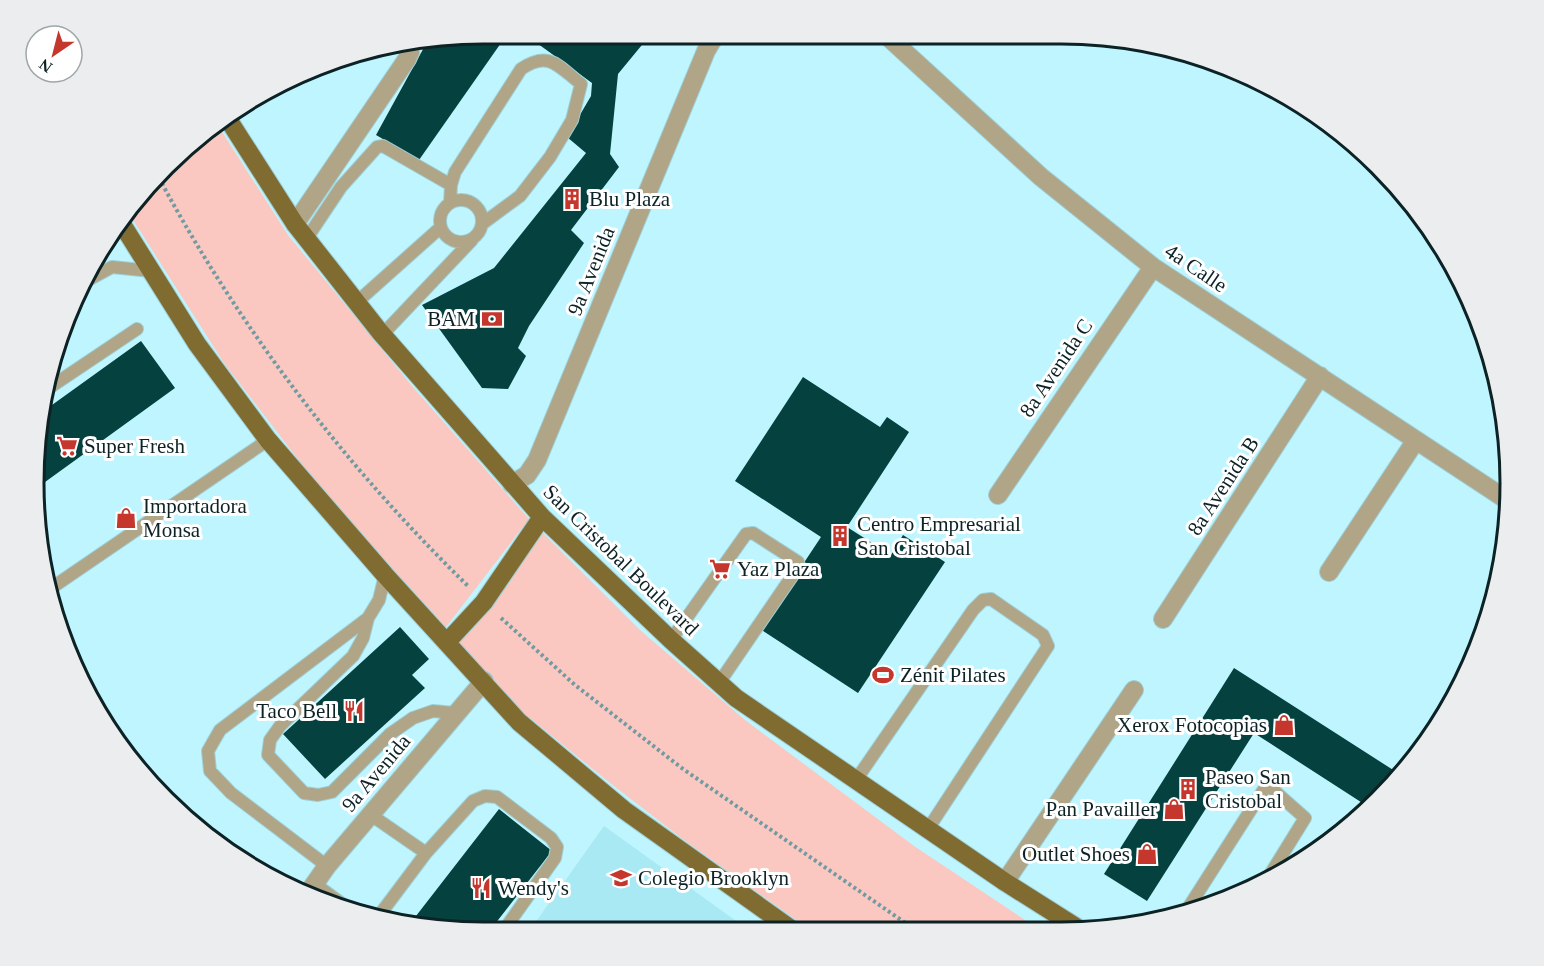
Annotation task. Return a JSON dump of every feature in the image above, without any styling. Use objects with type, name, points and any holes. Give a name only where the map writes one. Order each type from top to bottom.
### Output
[{"type":"main road","name":"San Cristobal Boulevard","points":[[231,123],[301,231],[382,335],[542,517],[671,640],[736,698],[1005,882],[1068,922]]},
{"type":"main road","points":[[125,229],[197,344],[268,440],[519,722],[624,810],[781,922]]},
{"type":"main road","points":[[447,642],[484,602],[542,517]]},
{"type":"street","name":"9a Avenida","points":[[512,484],[527,475],[537,460],[710,44]]},
{"type":"street","name":"4a Calle","points":[[896,44],[1041,177],[1153,267],[1500,495]]},
{"type":"street","points":[[301,231],[407,58],[410,52],[408,50]]},
{"type":"street","name":"8a Avenida C","points":[[998,495],[1153,267]]},
{"type":"street","name":"8a Avenida B","points":[[1162,619],[1320,376]]},
{"type":"street","points":[[1329,572],[1416,440]]},
{"type":"street","name":"9a Avenida","points":[[312,888],[454,713],[484,681]]},
{"type":"street","points":[[1005,882],[1134,690]]},
{"type":"lane","points":[[450,203],[451,185],[455,172],[521,69],[536,59],[552,61],[580,84],[572,120],[550,157],[520,196],[482,224]]},
{"type":"lane","points":[[301,231],[377,147],[383,146],[451,185]]},
{"type":"lane","points":[[382,335],[479,233],[482,224],[477,207],[469,202],[450,203],[443,209],[440,218],[441,227],[453,241],[463,242],[472,239]]},
{"type":"lane","points":[[357,302],[441,227]]},
{"type":"lane","points":[[96,276],[112,267],[151,270]]},
{"type":"lane","points":[[55,384],[137,329]]},
{"type":"lane","points":[[55,585],[268,440]]},
{"type":"lane","points":[[671,640],[746,534],[753,533],[798,562],[799,566],[719,683]]},
{"type":"lane","points":[[385,574],[379,600],[368,618],[363,638],[353,656],[280,726],[270,740],[268,754],[304,793],[318,795],[332,792],[390,734],[412,718],[433,711],[454,713]]},
{"type":"lane","points":[[856,780],[973,610],[983,600],[991,599],[1042,635],[1048,646],[928,829]]},
{"type":"lane","points":[[327,866],[231,793],[210,771],[208,752],[220,730],[368,618]]},
{"type":"lane","points":[[1192,902],[1266,786],[1305,818],[1275,867]]},
{"type":"lane","points":[[383,911],[426,853],[473,801],[485,796],[497,797],[550,838],[557,847],[555,858],[510,922]]},
{"type":"lane","points":[[371,814],[426,853]]},
{"type":"shaded area","points":[[221,130],[288,235],[412,386],[529,519],[446,627],[327,497],[224,363],[132,218],[172,172]]},
{"type":"shaded area","points":[[543,533],[640,630],[745,720],[914,846],[1028,922],[799,922],[684,840],[520,710],[458,644]]},
{"type":"shaded area","name":"Colegio Brooklyn","points":[[604,826],[737,922],[536,922]]},
{"type":"building","points":[[454,44],[500,44],[419,160],[376,135],[424,47]]},
{"type":"building","name":"Blu Plaza","points":[[538,44],[643,44],[618,74],[610,154],[619,167],[571,230],[584,243],[529,326],[518,348],[526,356],[508,389],[482,388],[422,305],[494,268],[586,153],[567,137],[591,96],[592,83]]},
{"type":"building","name":"Super Fresh","points":[[141,341],[175,388],[44,483],[44,454],[50,406]]},
{"type":"building","name":"Centro Empresarial San Cristobal","points":[[803,377],[880,427],[887,417],[909,432],[847,527],[891,555],[903,535],[945,562],[858,693],[760,629],[821,537],[735,481]]},
{"type":"building","name":"Taco Bell","points":[[400,627],[429,659],[412,675],[425,688],[325,779],[283,734]]},
{"type":"building","name":"Paseo San Cristobal","points":[[1234,668],[1393,770],[1362,803],[1254,733],[1147,901],[1104,874]]},
{"type":"building","name":"Wendy's","points":[[499,809],[552,851],[496,922],[454,922],[415,917]]},
{"type":"place","name":"Blu Plaza","points":[[572,199]]},
{"type":"place","name":"BAM","points":[[492,319]]},
{"type":"place","name":"Super Fresh","points":[[67,446]]},
{"type":"place","name":"Importadora Monsa","points":[[126,518]]},
{"type":"place","name":"Centro Empresarial San Cristobal","points":[[840,536]]},
{"type":"place","name":"Yaz Plaza","points":[[720,569]]},
{"type":"place","name":"Zénit Pilates","points":[[883,675]]},
{"type":"place","name":"Taco Bell","points":[[354,711]]},
{"type":"place","name":"Xerox Fotocopias","points":[[1284,725]]},
{"type":"place","name":"Paseo San Cristobal","points":[[1188,789]]},
{"type":"place","name":"Pan Pavailler","points":[[1174,809]]},
{"type":"place","name":"Outlet Shoes","points":[[1147,854]]},
{"type":"place","name":"Colegio Brooklyn","points":[[621,878]]},
{"type":"place","name":"Wendy's","points":[[481,888]]}]
